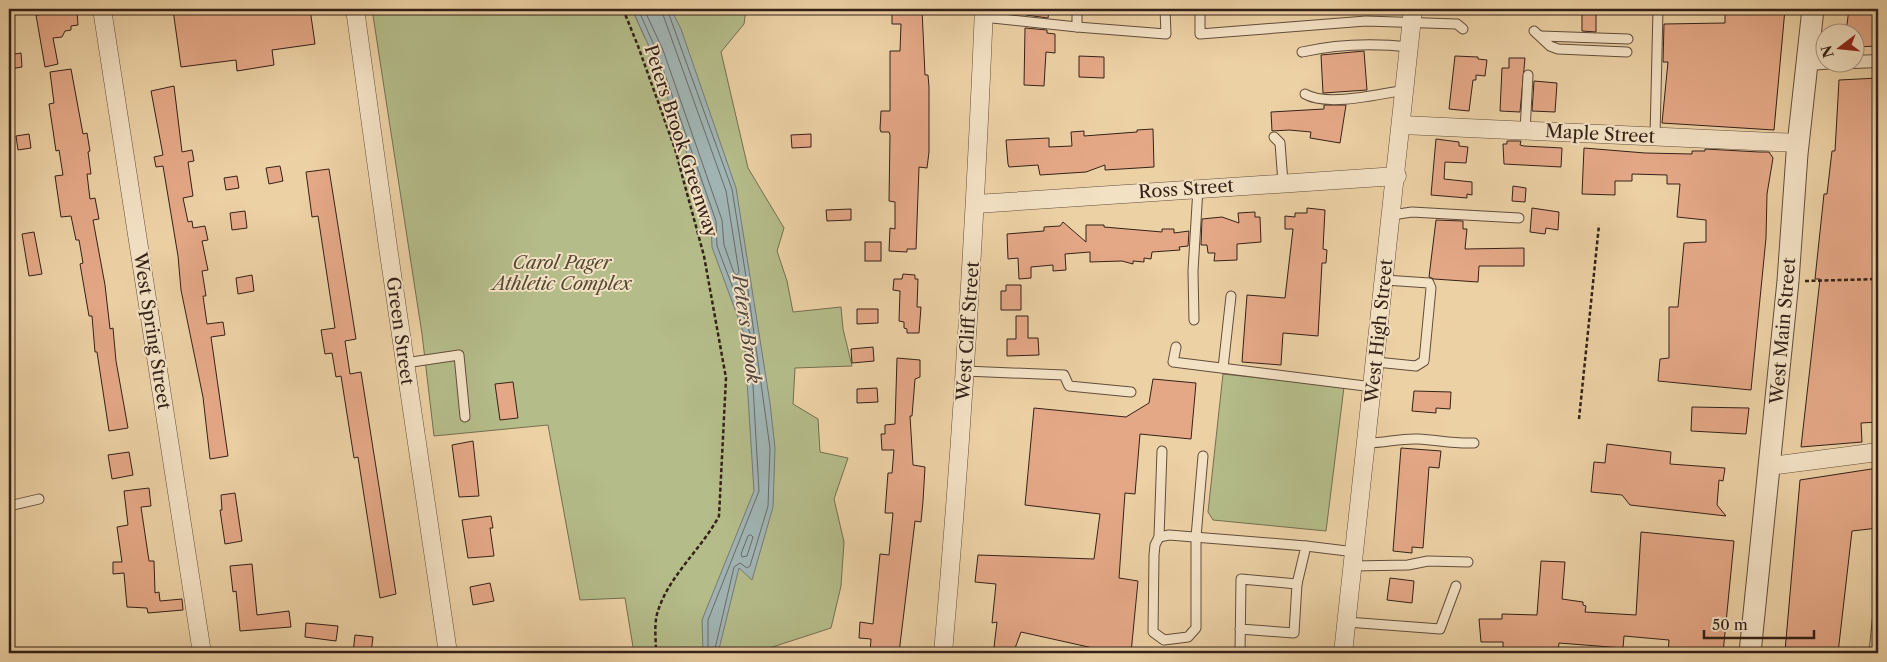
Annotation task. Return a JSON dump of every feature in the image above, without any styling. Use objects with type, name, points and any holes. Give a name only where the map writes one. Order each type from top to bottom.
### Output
[{"type":"street","name":"West Spring Street","points":[[102,9],[202,653]]},
{"type":"street","name":"Green Street","points":[[355,9],[448,653]]},
{"type":"street","name":"West Main Street","points":[[1750,653],[1788,281],[1798,143],[1813,9]]},
{"type":"street","name":"West Cliff Street","points":[[943,653],[958,487],[976,204],[984,13]]},
{"type":"street","name":"West High Street","points":[[1343,653],[1413,15]]},
{"type":"street","points":[[1864,61],[1878,60]]},
{"type":"street","points":[[1807,64],[1814,64]]},
{"type":"street","name":"Maple Street","points":[[1402,125],[1798,143]]},
{"type":"street","name":"Ross Street","points":[[976,204],[1283,182],[1396,176]]},
{"type":"street","points":[[1770,466],[1878,452]]},
{"type":"lane","points":[[1077,9],[1077,27]]},
{"type":"lane","points":[[984,13],[1077,27],[1166,34],[1165,9]]},
{"type":"lane","points":[[1200,9],[1200,34],[1366,21],[1413,15],[1457,24],[1463,29]]},
{"type":"lane","points":[[1655,137],[1658,9]]},
{"type":"lane","points":[[1627,52],[1558,49],[1550,46],[1537,34],[1628,39]]},
{"type":"lane","points":[[1302,52],[1321,48],[1378,45],[1410,47]]},
{"type":"lane","points":[[1525,131],[1528,75]]},
{"type":"lane","points":[[1305,94],[1318,99],[1370,96],[1405,90]]},
{"type":"lane","points":[[1274,137],[1280,143],[1283,182]]},
{"type":"lane","points":[[1194,320],[1193,271],[1198,188]]},
{"type":"lane","points":[[1392,215],[1412,212],[1520,218]]},
{"type":"lane","points":[[1376,362],[1416,366],[1424,361],[1431,288],[1429,283],[1385,280]]},
{"type":"lane","points":[[1223,368],[1231,296]]},
{"type":"lane","points":[[1176,347],[1173,362],[1373,387]]},
{"type":"lane","points":[[405,363],[459,355],[465,417]]},
{"type":"lane","points":[[965,371],[1064,375],[1069,386],[1131,392]]},
{"type":"lane","points":[[1367,443],[1390,443],[1402,439],[1420,439],[1452,444],[1474,443]]},
{"type":"lane","points":[[1162,452],[1159,537],[1155,545],[1154,555],[1153,632],[1164,640],[1188,637],[1196,628],[1196,537],[1203,456]]},
{"type":"lane","points":[[9,506],[40,499]]},
{"type":"lane","points":[[1159,537],[1168,535],[1306,546],[1354,559],[1408,565],[1428,561],[1468,562]]},
{"type":"lane","points":[[1240,630],[1294,633],[1297,584],[1306,546]]},
{"type":"lane","points":[[1240,653],[1241,579],[1297,584]]},
{"type":"lane","points":[[1347,622],[1440,629],[1456,586]]},
{"type":"lane","points":[[1874,653],[1878,612]]},
{"type":"path","name":"Peters Brook Greenway","points":[[623,9],[675,149],[704,256],[726,378],[719,516],[709,535],[667,589],[657,616],[656,653]]},
{"type":"path","points":[[1579,419],[1599,225]]},
{"type":"path","points":[[1788,281],[1878,279]]},
{"type":"green space","name":"Carol Pager Athletic Complex","points":[[372,9],[632,9],[645,38],[664,9],[746,9],[744,24],[721,52],[748,168],[784,228],[777,251],[787,281],[793,312],[841,307],[843,329],[852,366],[795,368],[793,404],[818,419],[820,452],[848,458],[834,499],[844,542],[841,586],[831,628],[754,653],[634,653],[625,598],[580,600],[548,425],[434,436],[422,334]]},
{"type":"green space","points":[[1223,374],[1344,387],[1326,531],[1213,520],[1208,512]]},
{"type":"water","name":"Peters Brook","points":[[632,9],[671,9],[681,29],[736,188],[770,403],[775,448],[773,507],[752,580],[739,568],[718,653],[703,653],[702,620],[754,491],[744,334],[712,247],[711,223],[652,53]]},
{"type":"building","points":[[310,9],[315,44],[272,50],[274,65],[237,71],[236,60],[181,67],[173,10]]},
{"type":"building","points":[[892,9],[922,9],[925,75],[928,75],[929,87],[929,152],[927,168],[919,167],[916,249],[907,249],[907,252],[889,251],[890,228],[895,229],[895,202],[889,201],[890,135],[889,132],[881,132],[880,129],[881,111],[890,111],[890,51],[900,51],[901,24],[892,24]]},
{"type":"building","points":[[1026,9],[1049,9],[1048,18],[1026,15]]},
{"type":"building","points":[[1725,9],[1785,9],[1774,130],[1662,123],[1668,62],[1663,62],[1664,24],[1725,23]]},
{"type":"building","points":[[1849,9],[1878,9],[1878,46],[1864,47],[1864,22],[1847,22]]},
{"type":"building","points":[[77,11],[78,25],[71,26],[71,30],[65,31],[62,37],[53,38],[58,64],[45,67],[36,15]]},
{"type":"building","points":[[1582,14],[1596,14],[1596,32],[1582,31]]},
{"type":"building","points":[[1025,28],[1047,30],[1047,33],[1055,34],[1055,53],[1046,52],[1044,86],[1024,85]]},
{"type":"building","points":[[1364,51],[1367,90],[1323,93],[1321,55]]},
{"type":"building","points":[[21,53],[22,67],[9,69],[9,55]]},
{"type":"building","points":[[1079,56],[1104,57],[1104,78],[1079,77]]},
{"type":"building","points":[[1455,56],[1478,57],[1478,59],[1487,60],[1485,76],[1476,75],[1476,80],[1473,80],[1469,111],[1449,109]]},
{"type":"building","points":[[1509,58],[1525,58],[1520,112],[1500,111],[1502,68],[1509,68]]},
{"type":"building","points":[[71,69],[83,134],[87,133],[90,151],[88,152],[91,174],[87,174],[90,199],[95,198],[99,219],[93,220],[105,285],[110,329],[113,328],[116,361],[128,428],[109,431],[97,352],[95,352],[92,316],[89,316],[80,264],[83,263],[79,240],[76,240],[71,216],[61,217],[55,176],[63,175],[59,150],[56,151],[49,104],[54,103],[50,72]]},
{"type":"building","points":[[1878,78],[1878,128],[1875,129],[1875,155],[1878,155],[1878,422],[1861,423],[1862,442],[1801,447],[1820,279],[1815,279],[1824,194],[1827,194],[1832,151],[1835,151],[1839,80]]},
{"type":"building","points":[[1534,81],[1557,83],[1555,112],[1532,111]]},
{"type":"building","points":[[174,86],[182,152],[192,150],[194,161],[188,162],[193,196],[183,198],[188,222],[192,221],[193,228],[205,226],[208,240],[202,241],[208,270],[202,271],[206,296],[203,296],[207,324],[223,322],[225,335],[211,337],[228,456],[210,459],[203,397],[181,290],[178,256],[163,166],[156,167],[154,157],[163,155],[151,91]]},
{"type":"building","points":[[1324,105],[1346,105],[1340,143],[1310,138],[1311,132],[1272,131],[1271,112],[1324,109]]},
{"type":"building","points":[[1153,129],[1154,167],[1105,170],[1105,165],[1086,172],[1040,175],[1038,165],[1009,167],[1008,164],[1006,140],[1049,138],[1049,147],[1072,146],[1071,132],[1084,131],[1084,136]]},
{"type":"building","points":[[29,134],[31,148],[18,150],[16,136]]},
{"type":"building","points":[[811,134],[811,147],[792,148],[791,135]]},
{"type":"building","points":[[1436,139],[1459,142],[1459,146],[1468,147],[1466,163],[1445,162],[1444,179],[1472,182],[1472,195],[1467,194],[1467,198],[1431,195]]},
{"type":"building","points":[[1507,141],[1521,141],[1520,145],[1524,146],[1562,148],[1561,167],[1504,164],[1503,144],[1507,144]]},
{"type":"building","points":[[1584,148],[1645,153],[1692,154],[1692,151],[1705,151],[1705,149],[1769,152],[1773,158],[1767,194],[1766,238],[1751,390],[1658,381],[1660,359],[1669,358],[1669,307],[1678,307],[1684,243],[1706,242],[1706,220],[1677,217],[1680,184],[1667,184],[1667,175],[1632,174],[1632,181],[1615,181],[1615,195],[1582,194]]},
{"type":"building","points":[[280,166],[283,181],[269,184],[266,168]]},
{"type":"building","points":[[329,169],[356,339],[345,341],[350,374],[361,372],[396,594],[380,598],[358,457],[354,458],[341,376],[336,377],[332,353],[325,354],[321,330],[335,328],[318,216],[312,217],[306,172]]},
{"type":"building","points":[[237,176],[239,188],[226,190],[224,178]]},
{"type":"building","points":[[1513,186],[1526,188],[1525,202],[1512,201]]},
{"type":"building","points":[[1307,208],[1325,210],[1323,249],[1327,250],[1326,263],[1322,263],[1318,336],[1283,333],[1281,365],[1242,362],[1247,295],[1285,298],[1293,229],[1285,229],[1285,216],[1295,217],[1295,213],[1307,213]]},
{"type":"building","points":[[1532,208],[1559,212],[1558,230],[1546,228],[1545,234],[1530,232]]},
{"type":"building","points":[[851,209],[851,220],[827,221],[826,210]]},
{"type":"building","points":[[245,211],[247,228],[232,230],[230,213]]},
{"type":"building","points":[[1255,212],[1255,217],[1260,217],[1261,242],[1237,244],[1237,260],[1214,261],[1215,253],[1208,253],[1207,245],[1201,245],[1202,219],[1222,217],[1239,223],[1238,213]]},
{"type":"building","points":[[1436,220],[1463,221],[1463,229],[1467,229],[1465,249],[1524,248],[1524,266],[1479,266],[1478,282],[1429,277]]},
{"type":"building","points":[[1063,222],[1086,242],[1086,225],[1104,225],[1104,227],[1162,232],[1162,229],[1174,229],[1174,233],[1189,231],[1188,246],[1179,247],[1180,250],[1152,252],[1151,259],[1144,258],[1144,262],[1133,261],[1133,264],[1122,261],[1090,262],[1090,252],[1065,254],[1066,270],[1053,271],[1053,265],[1031,267],[1031,278],[1019,279],[1018,258],[1008,259],[1007,234],[1044,231],[1044,227],[1060,226]]},
{"type":"building","points":[[34,232],[42,274],[29,276],[22,234]]},
{"type":"building","points":[[865,242],[881,242],[881,261],[865,261]]},
{"type":"building","points":[[903,274],[915,275],[915,279],[918,279],[917,307],[921,307],[919,333],[907,333],[907,329],[904,328],[904,322],[899,321],[900,291],[893,290],[894,279],[902,279]]},
{"type":"building","points":[[252,275],[254,291],[238,294],[236,278]]},
{"type":"building","points":[[1006,285],[1021,285],[1021,310],[1001,310],[1001,291],[1006,291]]},
{"type":"building","points":[[857,309],[878,309],[878,323],[857,324]]},
{"type":"building","points":[[1016,316],[1028,316],[1028,338],[1038,338],[1039,355],[1007,356],[1007,339],[1016,339]]},
{"type":"building","points":[[873,347],[874,361],[852,363],[851,349]]},
{"type":"building","points":[[897,358],[920,360],[920,377],[915,379],[912,416],[910,416],[913,465],[925,467],[923,501],[921,522],[915,521],[899,653],[870,653],[871,639],[859,638],[860,622],[873,624],[880,554],[889,555],[893,513],[885,513],[888,473],[892,473],[894,450],[882,450],[881,434],[885,434],[885,425],[895,424]]},
{"type":"building","points":[[1153,379],[1196,383],[1191,439],[1140,434],[1135,494],[1125,493],[1119,578],[1138,581],[1131,653],[1102,650],[1021,632],[1014,651],[994,647],[997,622],[992,623],[996,584],[975,582],[978,555],[1094,559],[1100,514],[1025,505],[1034,408],[1126,417],[1149,403]]},
{"type":"building","points":[[513,382],[518,418],[500,420],[495,384]]},
{"type":"building","points":[[877,388],[878,402],[857,403],[857,389]]},
{"type":"building","points":[[1414,391],[1451,392],[1450,409],[1436,408],[1436,413],[1412,411]]},
{"type":"building","points":[[1692,407],[1749,408],[1746,434],[1691,431]]},
{"type":"building","points":[[473,441],[479,496],[459,497],[452,445]]},
{"type":"building","points":[[1607,444],[1671,452],[1670,464],[1725,468],[1723,481],[1719,480],[1717,505],[1726,516],[1630,505],[1622,495],[1591,492],[1594,462],[1605,463]]},
{"type":"building","points":[[1401,448],[1441,451],[1439,468],[1429,467],[1423,548],[1412,547],[1412,553],[1393,551]]},
{"type":"building","points":[[129,452],[133,475],[112,479],[108,455]]},
{"type":"building","points":[[1878,468],[1878,528],[1852,531],[1838,653],[1785,651],[1800,480]]},
{"type":"building","points":[[149,488],[151,506],[141,507],[149,561],[154,561],[155,593],[159,592],[160,601],[182,599],[183,610],[148,613],[147,608],[127,607],[124,573],[113,574],[113,562],[122,562],[117,527],[128,525],[124,491]]},
{"type":"building","points":[[235,493],[242,541],[225,544],[220,510],[222,510],[221,495]]},
{"type":"building","points":[[491,516],[493,528],[490,528],[494,556],[468,558],[462,520]]},
{"type":"building","points":[[1641,532],[1734,541],[1723,653],[1668,653],[1669,640],[1624,636],[1623,648],[1559,643],[1558,651],[1503,649],[1503,642],[1481,642],[1479,619],[1502,619],[1502,614],[1537,615],[1541,561],[1565,562],[1562,599],[1583,602],[1583,605],[1586,606],[1585,612],[1636,615]]},
{"type":"building","points":[[252,564],[257,615],[289,611],[291,627],[240,631],[236,591],[233,592],[230,566]]},
{"type":"building","points":[[1390,578],[1414,581],[1412,603],[1387,600]]},
{"type":"building","points":[[490,583],[494,601],[473,605],[470,587]]},
{"type":"building","points":[[306,623],[338,626],[336,641],[305,637]]},
{"type":"building","points":[[355,635],[373,637],[371,653],[353,653]]}]
